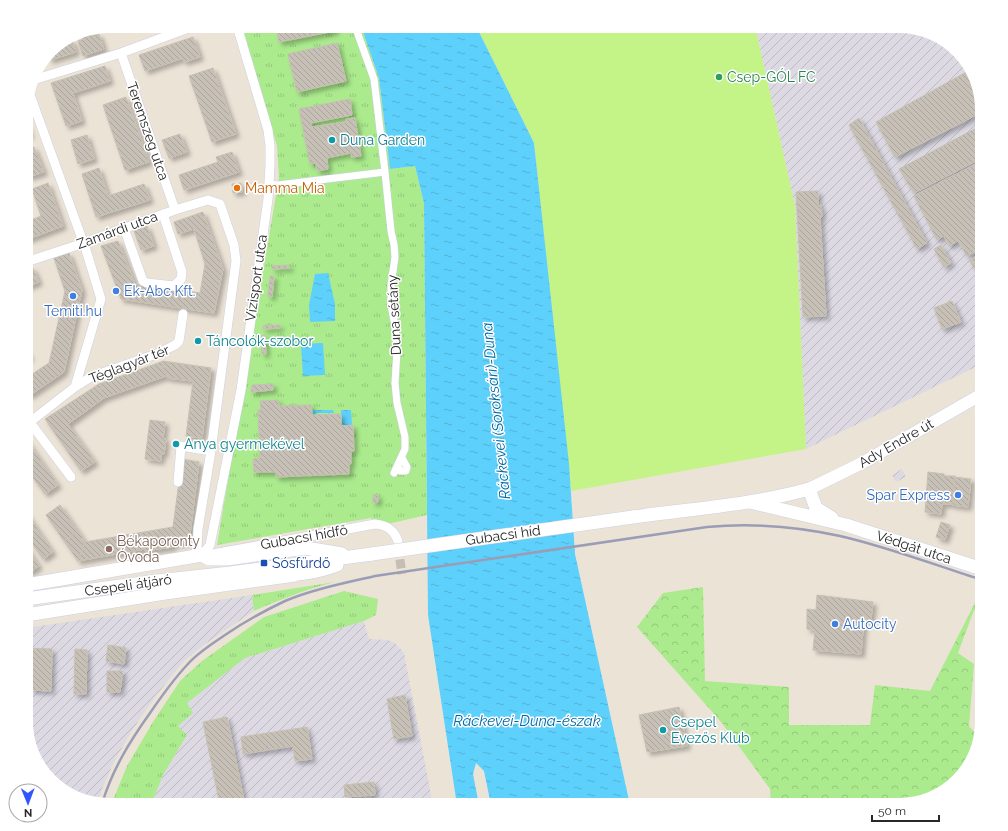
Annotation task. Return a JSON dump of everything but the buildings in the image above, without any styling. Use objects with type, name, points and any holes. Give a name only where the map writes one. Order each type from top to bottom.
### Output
[{"type":"main road","name":"Védgát utca","points":[[633,517],[750,502],[809,489],[816,508],[846,526]]},
{"type":"main road","name":"Védgát utca","points":[[750,502],[846,526],[975,567]]},
{"type":"main road","name":"Gubacsi híd","points":[[368,555],[633,517]]},
{"type":"main road","points":[[33,584],[202,556],[209,559],[227,559],[306,548],[340,554],[368,555]]},
{"type":"main road","name":"Csepeli átjáró","points":[[33,598],[157,580],[230,573],[368,555]]},
{"type":"main road","name":"Csepeli átjáró","points":[[230,573],[295,574],[325,569],[368,555]]},
{"type":"main road","points":[[33,614],[295,574]]},
{"type":"street","points":[[40,77],[121,53],[175,33]]},
{"type":"street","name":"Vízisport utca","points":[[208,200],[220,204],[234,245],[236,261],[198,529],[197,548],[202,556],[210,545],[241,390],[270,184],[270,146],[268,130],[239,33]]},
{"type":"street","name":"Duna sétány","points":[[358,33],[374,79],[391,231],[394,245],[395,257],[391,285],[391,305],[397,350],[395,384],[397,403],[405,437],[405,449],[402,458],[407,467],[406,471],[396,469]]},
{"type":"street","name":"Teremszeg utca","points":[[121,53],[175,210]]},
{"type":"street","name":"Téglagyár tér","points":[[34,102],[84,243],[101,299],[75,386]]},
{"type":"street","points":[[270,184],[278,185],[385,172]]},
{"type":"street","name":"Zamárdi utca","points":[[33,260],[163,214],[208,200]]},
{"type":"street","points":[[124,228],[143,281],[147,283],[174,286],[181,279],[182,272],[163,214]]},
{"type":"street","name":"Téglagyár tér","points":[[33,417],[75,386],[91,377],[159,353],[175,345],[179,341],[183,314]]},
{"type":"street","name":"Ady Endre út","points":[[809,489],[856,466],[975,398]]},
{"type":"street","points":[[33,428],[70,477]]},
{"type":"street","points":[[178,482],[181,446],[210,451]]},
{"type":"street","name":"Gubacsi hídfő","points":[[202,556],[375,524],[383,525],[391,530],[395,534],[398,541]]},
{"type":"street","points":[[198,529],[212,531]]},
{"type":"shaded area","points":[[757,33],[913,34],[937,43],[953,55],[965,71],[974,95],[975,367],[806,449],[795,206]]},
{"type":"shaded area","points":[[902,469],[906,477],[896,482],[892,475]]},
{"type":"shaded area","points":[[252,595],[254,611],[208,642],[184,661],[155,697],[131,732],[114,762],[100,797],[85,794],[71,788],[55,776],[39,751],[34,736],[33,727],[33,627]]},
{"type":"shaded area","points":[[364,621],[369,639],[388,640],[396,644],[404,653],[432,798],[154,798],[163,775],[187,735],[177,726],[187,703],[245,658]]},
{"type":"green space","points":[[244,33],[363,33],[379,78],[390,169],[415,166],[424,203],[427,515],[383,525],[371,518],[217,545],[279,177],[277,146]]},
{"type":"green space","points":[[479,33],[757,33],[795,206],[806,449],[571,491],[534,143]]},
{"type":"green space","points":[[335,582],[274,602],[254,611],[252,595]]},
{"type":"green space","points":[[703,587],[705,681],[789,687],[789,725],[870,725],[875,685],[930,691],[975,603],[975,611],[974,610],[958,653],[974,664],[969,726],[974,732],[971,746],[965,760],[949,779],[937,788],[913,797],[771,798],[770,789],[722,723],[637,627],[663,593]]},
{"type":"green space","points":[[344,591],[378,599],[376,615],[364,621],[245,658],[187,703],[193,713],[178,726],[187,735],[163,775],[154,798],[114,798],[127,766],[153,722],[180,681],[202,661],[264,617]]},
{"type":"water","name":"Ráckevei-Duna-észak","points":[[363,33],[479,33],[534,143],[569,464],[575,554],[628,798],[456,798],[428,615],[424,203],[415,166],[390,169],[379,78]]},
{"type":"water","points":[[328,273],[335,304],[335,321],[310,322],[309,305],[315,274]]},
{"type":"water","points":[[323,343],[325,375],[303,376],[301,344]]},
{"type":"water","points":[[313,410],[333,410],[334,413],[316,413],[315,417],[313,417]]},
{"type":"water","points":[[341,410],[351,410],[352,425],[342,425]]},
{"type":"pier","points":[[476,763],[484,771],[490,798],[478,798],[473,774]]},
{"type":"tunnel","points":[[398,546],[402,574]]},
{"type":"railway","points":[[104,797],[116,768],[129,745],[163,695],[195,657],[239,626],[285,601],[330,587],[375,576],[707,527],[740,525],[774,526],[807,530],[858,540],[975,578]]},
{"type":"place","name":"Csep-GÓL FC","points":[[719,77]]},
{"type":"place","name":"Duna Garden","points":[[332,140]]},
{"type":"place","name":"Mamma Mia","points":[[237,188]]},
{"type":"place","name":"Ek-Abc Kft.","points":[[116,291]]},
{"type":"place","name":"Temiti.hu","points":[[73,296]]},
{"type":"place","name":"Táncolók-szobor","points":[[198,341]]},
{"type":"place","name":"Anya gyermekével","points":[[176,444]]},
{"type":"place","name":"Spar Express","points":[[958,495]]},
{"type":"place","name":"Békaporonty Óvoda","points":[[109,549]]},
{"type":"place","name":"Sósfürdő","points":[[264,563]]},
{"type":"place","name":"Autocity","points":[[835,624]]},
{"type":"place","name":"Csepel Evezős Klub","points":[[663,730]]},
{"type":"water label","name":"Ráckevei (Soroksári)-Duna","points":[[496,411]]}]
